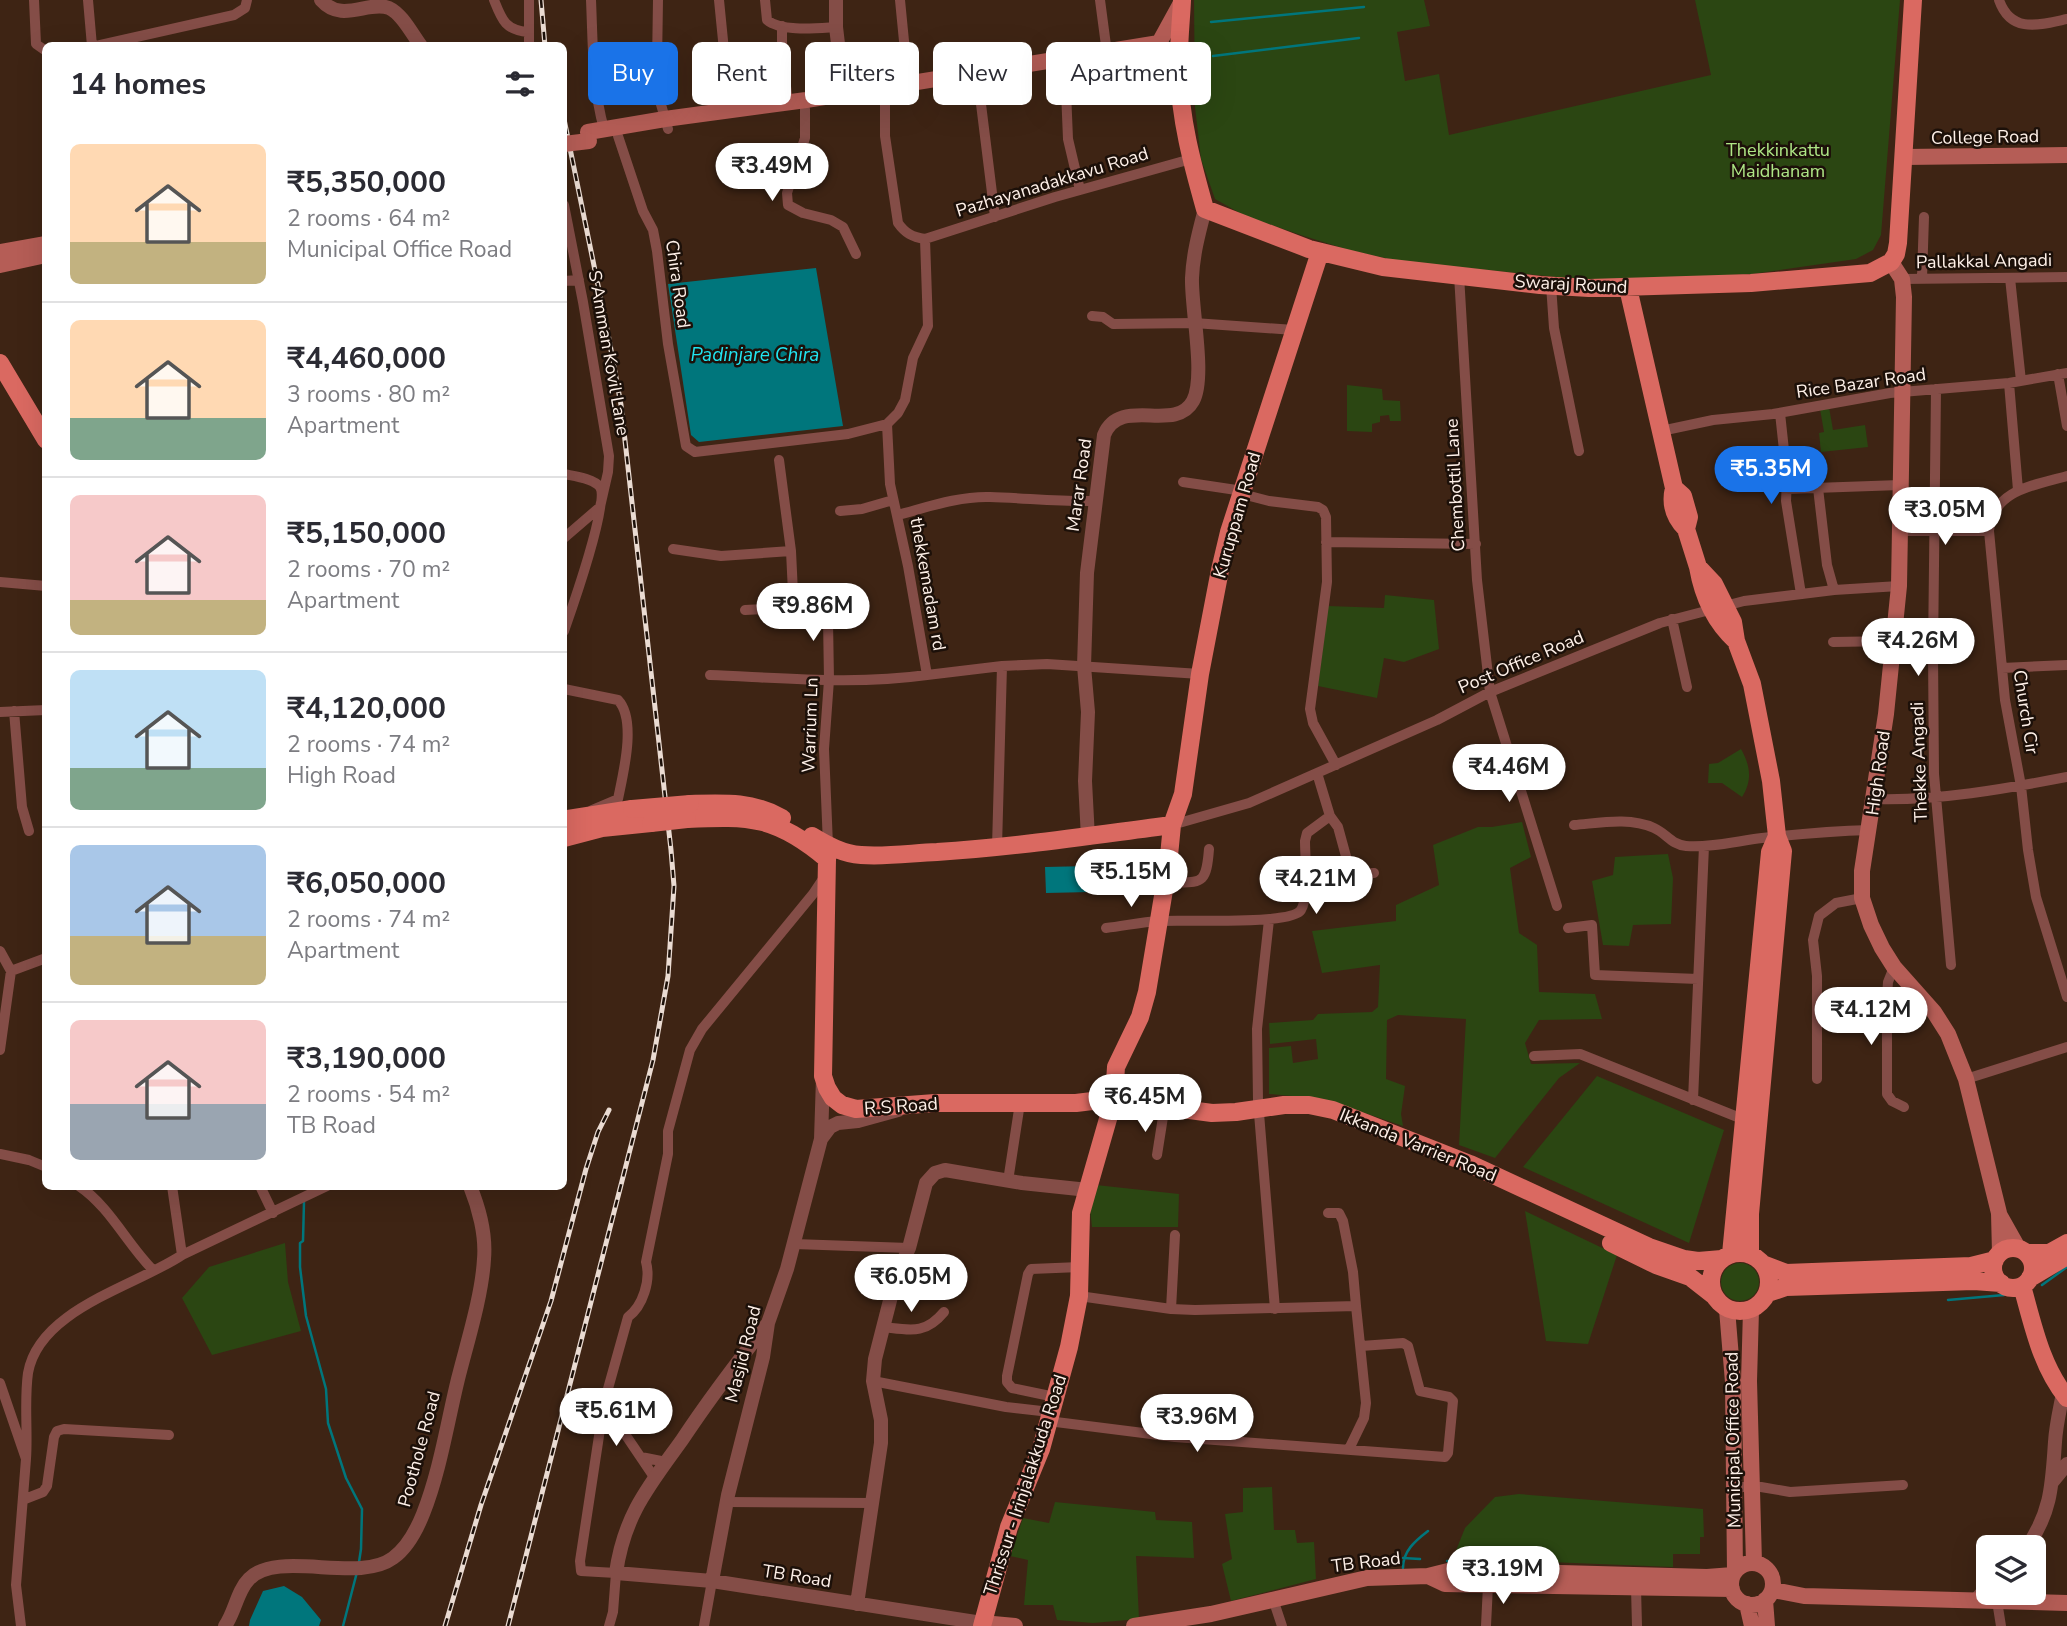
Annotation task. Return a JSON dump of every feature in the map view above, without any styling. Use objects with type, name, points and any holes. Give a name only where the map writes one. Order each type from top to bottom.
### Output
[{"type":"main road","points":[[1902,279],[1891,262],[1898,243],[1913,0]]},
{"type":"main road","points":[[1160,42],[1182,1]]},
{"type":"main road","points":[[1180,42],[1182,1]]},
{"type":"main road","points":[[919,80],[1046,62]]},
{"type":"main road","points":[[567,144],[599,135],[774,105]]},
{"type":"main road","points":[[667,124],[806,109],[821,105]]},
{"type":"main road","points":[[1181,105],[1191,159],[1205,209]]},
{"type":"main road","points":[[567,136],[599,135]]},
{"type":"main road","name":"College Road","points":[[1904,157],[2067,155]]},
{"type":"main road","name":"Swaraj Round","points":[[1205,209],[1320,252],[1382,267],[1552,285],[1628,288],[1751,283],[1870,273],[1891,262]]},
{"type":"main road","points":[[0,253],[42,245]]},
{"type":"main road","name":"Kuruppam Road","points":[[1159,921],[1172,825],[1183,794],[1200,674],[1220,570],[1320,252]]},
{"type":"main road","points":[[0,265],[42,256]]},
{"type":"main road","name":"High Road","points":[[1902,279],[1904,391],[1899,586],[1894,646],[1870,830],[1862,871],[1862,898],[1871,925],[1894,967],[1934,1012],[1948,1034],[1966,1079],[1998,1213],[1997,1256]]},
{"type":"main road","points":[[1628,288],[1674,488],[1683,496],[1689,517],[1686,529],[1698,567],[1714,584],[1718,607],[1733,622],[1736,641],[1752,684],[1771,781],[1777,836],[1783,851],[1750,1214],[1757,1260],[1769,1274],[1768,1293],[1759,1306],[1736,1312],[1727,1309],[1713,1295],[1712,1275],[1727,1257],[1745,1120],[1770,852],[1777,836]]},
{"type":"main road","points":[[2,372],[42,434]]},
{"type":"main road","points":[[567,837],[602,828],[651,823],[688,811],[735,803],[756,806],[772,813],[833,863],[861,855],[997,847],[1088,838],[1172,825]]},
{"type":"main road","points":[[567,820],[632,809],[688,811]]},
{"type":"main road","points":[[827,859],[842,852],[861,855]]},
{"type":"main road","points":[[823,1076],[827,859]]},
{"type":"main road","name":"Thrissur - Irinjalakkuda Road","points":[[982,1625],[1009,1527],[1041,1449],[1069,1348],[1079,1296],[1082,1213],[1114,1098],[1116,1067],[1143,1009],[1159,921]]},
{"type":"main road","name":"R.S Road","points":[[823,1076],[833,1098],[851,1109],[919,1104],[1076,1103],[1114,1098]]},
{"type":"main road","name":"Ikkanda Varrier Road","points":[[1114,1098],[1142,1098],[1167,1107],[1212,1113],[1305,1115],[1368,1132],[1465,1172],[1656,1265],[1690,1277],[1713,1295]]},
{"type":"main road","name":"Ikkanda Varrier Road","points":[[1114,1098],[1163,1117],[1212,1123],[1237,1122],[1259,1112],[1308,1105],[1333,1110],[1470,1164],[1648,1247],[1698,1261],[1727,1257]]},
{"type":"main road","points":[[1998,1213],[2034,1268],[2026,1282],[2043,1356],[2065,1395]]},
{"type":"main road","points":[[1727,1257],[1757,1260],[1786,1273],[1971,1266],[2007,1249],[2049,1253],[2067,1243]]},
{"type":"main road","points":[[1997,1256],[1994,1273],[2001,1283]]},
{"type":"main road","points":[[1768,1293],[1786,1287],[1974,1281],[2001,1283],[2011,1287],[2026,1282],[2067,1256]]},
{"type":"main road","name":"Municipal Office Road","points":[[1727,1309],[1733,1382],[1733,1578]]},
{"type":"main road","points":[[1751,1310],[1749,1381],[1754,1563]]},
{"type":"main road","points":[[1766,1626],[1769,1595],[1772,1576],[1769,1570],[1754,1563],[1743,1564],[1733,1578],[1737,1598],[1747,1604],[1760,1604],[1769,1595],[1976,1600]]},
{"type":"main road","name":"TB Road","points":[[1136,1626],[1211,1614],[1367,1578],[1428,1576],[1452,1570],[1733,1578]]},
{"type":"main road","points":[[1428,1576],[1445,1584],[1636,1588],[1733,1578]]},
{"type":"main road","points":[[2046,1602],[2067,1603]]},
{"type":"main road","points":[[1747,1604],[1752,1626]]},
{"type":"main road","name":"TB Road","points":[[982,1625],[1015,1626]]},
{"type":"street","points":[[34,0],[36,44],[42,48]]},
{"type":"street","points":[[88,0],[93,42]]},
{"type":"street","points":[[112,42],[234,15],[244,8],[247,0]]},
{"type":"street","points":[[321,0],[333,9],[347,11],[393,4],[399,17],[418,42]]},
{"type":"street","points":[[494,0],[505,23],[513,31],[528,32]]},
{"type":"street","points":[[529,0],[529,42]]},
{"type":"street","points":[[591,0],[591,56],[599,135]]},
{"type":"street","points":[[657,0],[657,64],[660,101],[667,124]]},
{"type":"street","points":[[719,0],[730,111]]},
{"type":"street","points":[[765,0],[767,20],[772,24],[836,27]]},
{"type":"street","points":[[836,0],[838,42]]},
{"type":"street","points":[[900,0],[904,42]]},
{"type":"street","points":[[1100,0],[1105,42]]},
{"type":"street","points":[[1999,0],[2004,14],[2027,25],[2067,19]]},
{"type":"street","points":[[782,26],[782,42]]},
{"type":"street","points":[[885,105],[885,136],[898,223],[914,237],[925,239],[928,326],[913,358],[905,400],[898,413],[887,424]]},
{"type":"street","points":[[981,105],[995,217]]},
{"type":"street","points":[[1067,105],[1068,139],[1080,190]]},
{"type":"street","points":[[806,109],[805,138],[787,193],[788,205],[803,214],[831,220],[843,227],[856,254]]},
{"type":"street","name":"Chira Road","points":[[599,135],[653,230],[668,344],[686,446],[695,452],[706,451],[848,434],[887,424]]},
{"type":"street","name":"Pazhayanadakkavu Road","points":[[925,239],[1080,190],[1191,159]]},
{"type":"street","name":"Marar Road","points":[[1088,838],[1085,781],[1088,712],[1084,666],[1087,573],[1095,501],[1108,426],[1122,417],[1175,415],[1185,411],[1194,400],[1198,376],[1192,277],[1195,246],[1205,209]]},
{"type":"street","points":[[1922,278],[1924,217]]},
{"type":"street","name":"S Amman Kovil Lane","points":[[567,220],[609,456],[608,472],[578,596],[567,624]]},
{"type":"street","name":"Chembottil Lane","points":[[1459,275],[1477,580],[1490,692],[1557,906]]},
{"type":"street","name":"Pallakkal Angadi","points":[[1902,279],[2067,277]]},
{"type":"street","points":[[2010,278],[2018,490]]},
{"type":"street","points":[[567,281],[579,280]]},
{"type":"street","points":[[1552,285],[1557,350],[1579,451]]},
{"type":"street","points":[[1091,316],[1103,317],[1112,324],[1195,323],[1294,330]]},
{"type":"street","points":[[2062,374],[2067,426]]},
{"type":"street","name":"Rice Bazar Road","points":[[1661,431],[1713,420],[1780,413],[1904,391],[2015,382],[2062,374]]},
{"type":"street","name":"Thekke Angadi","points":[[1936,389],[1934,774],[1951,965]]},
{"type":"street","points":[[1780,413],[1786,501],[1801,594]]},
{"type":"street","name":"thekkemadam rd","points":[[887,424],[893,500],[928,675],[1002,666],[1084,666],[1200,674]]},
{"type":"street","name":"Warrium Ln","points":[[779,460],[791,551],[793,593],[813,601],[827,612],[829,680],[824,749],[827,859]]},
{"type":"street","points":[[567,475],[600,487],[600,507],[567,535]]},
{"type":"street","points":[[1901,531],[1989,531],[1990,519],[2000,503],[2018,490],[2067,475]]},
{"type":"street","points":[[1183,482],[1323,510],[1326,517],[1327,582],[1310,709],[1313,723],[1336,765]]},
{"type":"street","points":[[1786,489],[1900,485]]},
{"type":"street","points":[[1818,488],[1834,590]]},
{"type":"street","points":[[898,515],[948,501],[989,497],[1030,501],[1095,501]]},
{"type":"street","points":[[840,511],[862,509],[893,500]]},
{"type":"street","name":"Church Cir","points":[[1989,531],[2002,668],[2021,786],[2028,850],[2036,897],[2063,965],[2067,997]]},
{"type":"street","points":[[1326,542],[1476,544]]},
{"type":"street","points":[[673,549],[721,556],[791,551]]},
{"type":"street","points":[[0,582],[42,586]]},
{"type":"street","name":"Post Office Road","points":[[1172,825],[1249,803],[1437,720],[1490,692],[1672,619],[1718,607],[1801,594],[1899,586]]},
{"type":"street","points":[[745,610],[786,608],[813,601]]},
{"type":"street","points":[[1672,619],[1687,687]]},
{"type":"street","points":[[1833,642],[1894,646],[1933,653]]},
{"type":"street","points":[[2002,668],[2067,665]]},
{"type":"street","points":[[997,847],[1002,666]]},
{"type":"street","points":[[710,675],[891,680],[928,675]]},
{"type":"street","points":[[567,690],[618,700],[624,706],[626,714],[626,757],[618,799],[567,820]]},
{"type":"street","points":[[0,712],[42,710]]},
{"type":"street","points":[[14,711],[22,807],[29,831]]},
{"type":"street","points":[[1317,773],[1330,816],[1338,827],[1350,871],[1354,874],[1374,873]]},
{"type":"street","points":[[1874,799],[1937,797],[2067,777]]},
{"type":"street","points":[[1106,928],[1159,921],[1269,920],[1292,917],[1300,912],[1304,901],[1307,833],[1330,816]]},
{"type":"street","points":[[1574,825],[1617,821],[1643,824],[1683,846],[1704,846],[1814,832],[1870,830]]},
{"type":"street","points":[[1693,1100],[1704,846]]},
{"type":"street","points":[[1165,883],[1198,881],[1203,878],[1208,872],[1209,849]]},
{"type":"street","points":[[616,1573],[581,1571],[580,1561],[604,1403],[628,1317],[639,1308],[649,1271],[646,1262],[668,1154],[668,1131],[690,1049],[702,1029],[813,894],[827,859]]},
{"type":"street","points":[[1817,1079],[1817,976],[1813,940],[1819,916],[1836,903],[1862,898]]},
{"type":"street","points":[[1269,920],[1257,1029],[1259,1112],[1275,1309]]},
{"type":"street","points":[[1568,928],[1592,925],[1595,975],[1698,979]]},
{"type":"street","points":[[0,951],[11,971],[0,1050]]},
{"type":"street","points":[[11,971],[42,959]]},
{"type":"street","points":[[1894,967],[1888,982],[1887,996],[1887,1094],[1892,1101],[1904,1107]]},
{"type":"street","points":[[1966,1079],[2067,1047]]},
{"type":"street","points":[[1534,1056],[1580,1054],[1745,1120]]},
{"type":"street","name":"Masjid Road","points":[[712,1581],[726,1502],[768,1323],[794,1244],[821,1139],[823,1076]]},
{"type":"street","points":[[1008,1181],[1020,1103]]},
{"type":"street","points":[[821,1139],[830,1127],[838,1123],[875,1117],[919,1104]]},
{"type":"street","points":[[1157,1155],[1163,1117]]},
{"type":"street","points":[[0,1154],[42,1165]]},
{"type":"street","points":[[857,1604],[881,1443],[881,1420],[873,1381],[875,1359],[896,1277],[909,1248],[926,1183],[935,1173],[945,1170],[1008,1181],[1088,1190]]},
{"type":"street","points":[[85,1190],[108,1214],[126,1240],[153,1270]]},
{"type":"street","points":[[173,1190],[182,1255]]},
{"type":"street","points":[[262,1190],[273,1213]]},
{"type":"street","points":[[21,1626],[16,1586],[25,1499],[28,1371],[45,1338],[83,1306],[182,1255],[320,1190]]},
{"type":"street","name":"Poothole Road","points":[[228,1625],[244,1586],[259,1571],[292,1566],[357,1568],[383,1564],[396,1556],[412,1536],[436,1473],[473,1320],[484,1259],[479,1215],[471,1190]]},
{"type":"street","points":[[1328,1213],[1339,1213],[1343,1221],[1353,1272],[1365,1379],[1364,1418],[1349,1449]]},
{"type":"street","points":[[1171,1309],[1175,1235]]},
{"type":"street","points":[[794,1244],[909,1248]]},
{"type":"street","points":[[1051,1410],[1012,1388],[1007,1382],[1007,1376],[1031,1269],[1080,1267]]},
{"type":"street","points":[[1079,1296],[1171,1309],[1356,1306]]},
{"type":"street","points":[[883,1327],[911,1330],[924,1328],[934,1324],[944,1312]]},
{"type":"street","points":[[609,1626],[625,1530],[654,1477],[721,1381],[768,1323]]},
{"type":"street","points":[[873,1381],[1006,1407],[1051,1410],[1175,1437],[1440,1458],[1448,1453],[1453,1401],[1449,1397],[1420,1391],[1408,1346],[1404,1343],[1361,1346]]},
{"type":"street","points":[[0,1383],[26,1459]]},
{"type":"street","points":[[2034,1535],[2043,1519],[2053,1481],[2055,1441],[2065,1395]]},
{"type":"street","points":[[604,1403],[654,1477]]},
{"type":"street","points":[[25,1499],[43,1492],[47,1486],[57,1431],[64,1429],[169,1435]]},
{"type":"street","points":[[641,1457],[666,1462]]},
{"type":"street","points":[[2053,1481],[2067,1464]]},
{"type":"street","points":[[1734,1487],[1790,1492],[1903,1485]]},
{"type":"street","points":[[726,1502],[872,1503]]},
{"type":"street","name":"TB Road","points":[[616,1573],[712,1581],[982,1625]]},
{"type":"street","points":[[704,1626],[712,1581]]},
{"type":"street","points":[[1486,1626],[1488,1585]]},
{"type":"street","points":[[1636,1588],[1637,1626]]},
{"type":"street","points":[[1273,1599],[1282,1626]]},
{"type":"street","points":[[1998,1605],[2001,1626]]},
{"type":"green space","name":"Thekkinkattu Maidhanam","points":[[1194,0],[1424,0],[1430,26],[1397,32],[1405,81],[1439,74],[1449,135],[1711,75],[1695,0],[1900,0],[1881,235],[1873,250],[1856,259],[1752,274],[1596,281],[1399,261],[1352,251],[1245,216],[1215,199],[1201,159],[1195,107],[1211,105],[1211,42],[1194,42]]},
{"type":"green space","points":[[1347,385],[1382,389],[1383,400],[1400,401],[1401,421],[1390,421],[1389,415],[1380,416],[1380,422],[1372,424],[1372,432],[1347,431]]},
{"type":"green space","points":[[1829,407],[1833,430],[1865,425],[1868,447],[1821,452],[1819,433],[1824,432],[1820,409]]},
{"type":"green space","points":[[1385,595],[1434,600],[1439,649],[1404,662],[1384,658],[1377,698],[1318,686],[1328,606],[1384,608]]},
{"type":"green space","points":[[1741,749],[1749,773],[1748,785],[1742,797],[1722,783],[1708,783],[1709,764],[1718,763]]},
{"type":"green space","points":[[1522,822],[1531,857],[1510,868],[1519,933],[1537,945],[1539,992],[1595,994],[1602,1019],[1539,1020],[1525,1043],[1531,1064],[1580,1063],[1559,1078],[1495,1158],[1459,1145],[1466,1019],[1398,1015],[1387,1020],[1386,1079],[1405,1086],[1401,1114],[1403,1126],[1324,1099],[1269,1094],[1269,1048],[1291,1046],[1293,1063],[1318,1059],[1316,1039],[1270,1044],[1269,1023],[1313,1020],[1318,1014],[1372,1012],[1378,1007],[1380,965],[1322,973],[1312,931],[1396,921],[1396,905],[1439,885],[1433,845],[1478,827]]},
{"type":"green space","points":[[1668,854],[1673,878],[1671,924],[1633,925],[1629,946],[1603,945],[1592,881],[1613,875],[1615,857]]},
{"type":"green space","points":[[1597,1076],[1724,1130],[1689,1243],[1523,1167]]},
{"type":"green space","points":[[1096,1185],[1179,1194],[1178,1227],[1092,1227],[1090,1209]]},
{"type":"green space","points":[[1525,1211],[1617,1255],[1588,1344],[1546,1341]]},
{"type":"green space","points":[[285,1243],[288,1282],[301,1331],[212,1355],[182,1298],[209,1267]]},
{"type":"green space","points":[[1740,1263],[1753,1269],[1759,1282],[1753,1295],[1740,1301],[1727,1295],[1721,1282],[1727,1269]]},
{"type":"green space","points":[[1272,1487],[1274,1530],[1295,1530],[1297,1543],[1314,1542],[1316,1579],[1231,1601],[1222,1564],[1232,1559],[1225,1514],[1243,1512],[1243,1488]]},
{"type":"green space","points":[[1519,1494],[1703,1509],[1704,1537],[1700,1537],[1700,1554],[1673,1554],[1673,1567],[1453,1558],[1465,1528],[1495,1497]]},
{"type":"green space","points":[[1055,1502],[1155,1512],[1156,1520],[1192,1522],[1194,1558],[1136,1556],[1139,1619],[1093,1623],[1057,1620],[1053,1605],[1024,1605],[1028,1560],[1010,1556],[1023,1518],[1049,1523]]},
{"type":"water","name":"Padinjare Chira","points":[[816,268],[843,426],[699,442],[691,435],[668,284]]},
{"type":"water","points":[[1090,866],[1091,892],[1046,893],[1045,867]]},
{"type":"water","points":[[284,1586],[302,1597],[321,1620],[319,1626],[249,1626],[263,1591]]},
{"type":"waterway","points":[[1211,22],[1364,7]]},
{"type":"waterway","points":[[1213,56],[1359,38]]},
{"type":"waterway","points":[[304,1202],[300,1267],[306,1316],[326,1389],[328,1423],[346,1478],[362,1509],[359,1562]]},
{"type":"waterway","points":[[2042,1285],[2067,1267]]},
{"type":"waterway","points":[[1948,1300],[2004,1295]]},
{"type":"waterway","points":[[1403,1568],[1407,1551],[1428,1531]]},
{"type":"waterway","points":[[1403,1558],[1420,1559]]},
{"type":"waterway","points":[[1447,1561],[1473,1563]]},
{"type":"waterway","points":[[343,1626],[357,1572]]},
{"type":"railway","points":[[541,0],[545,42]]},
{"type":"railway","points":[[508,1626],[653,1060],[668,976],[674,886],[621,405],[567,134]]},
{"type":"railway","points":[[445,1626],[481,1505],[551,1301],[586,1169],[598,1132],[609,1110]]}]
